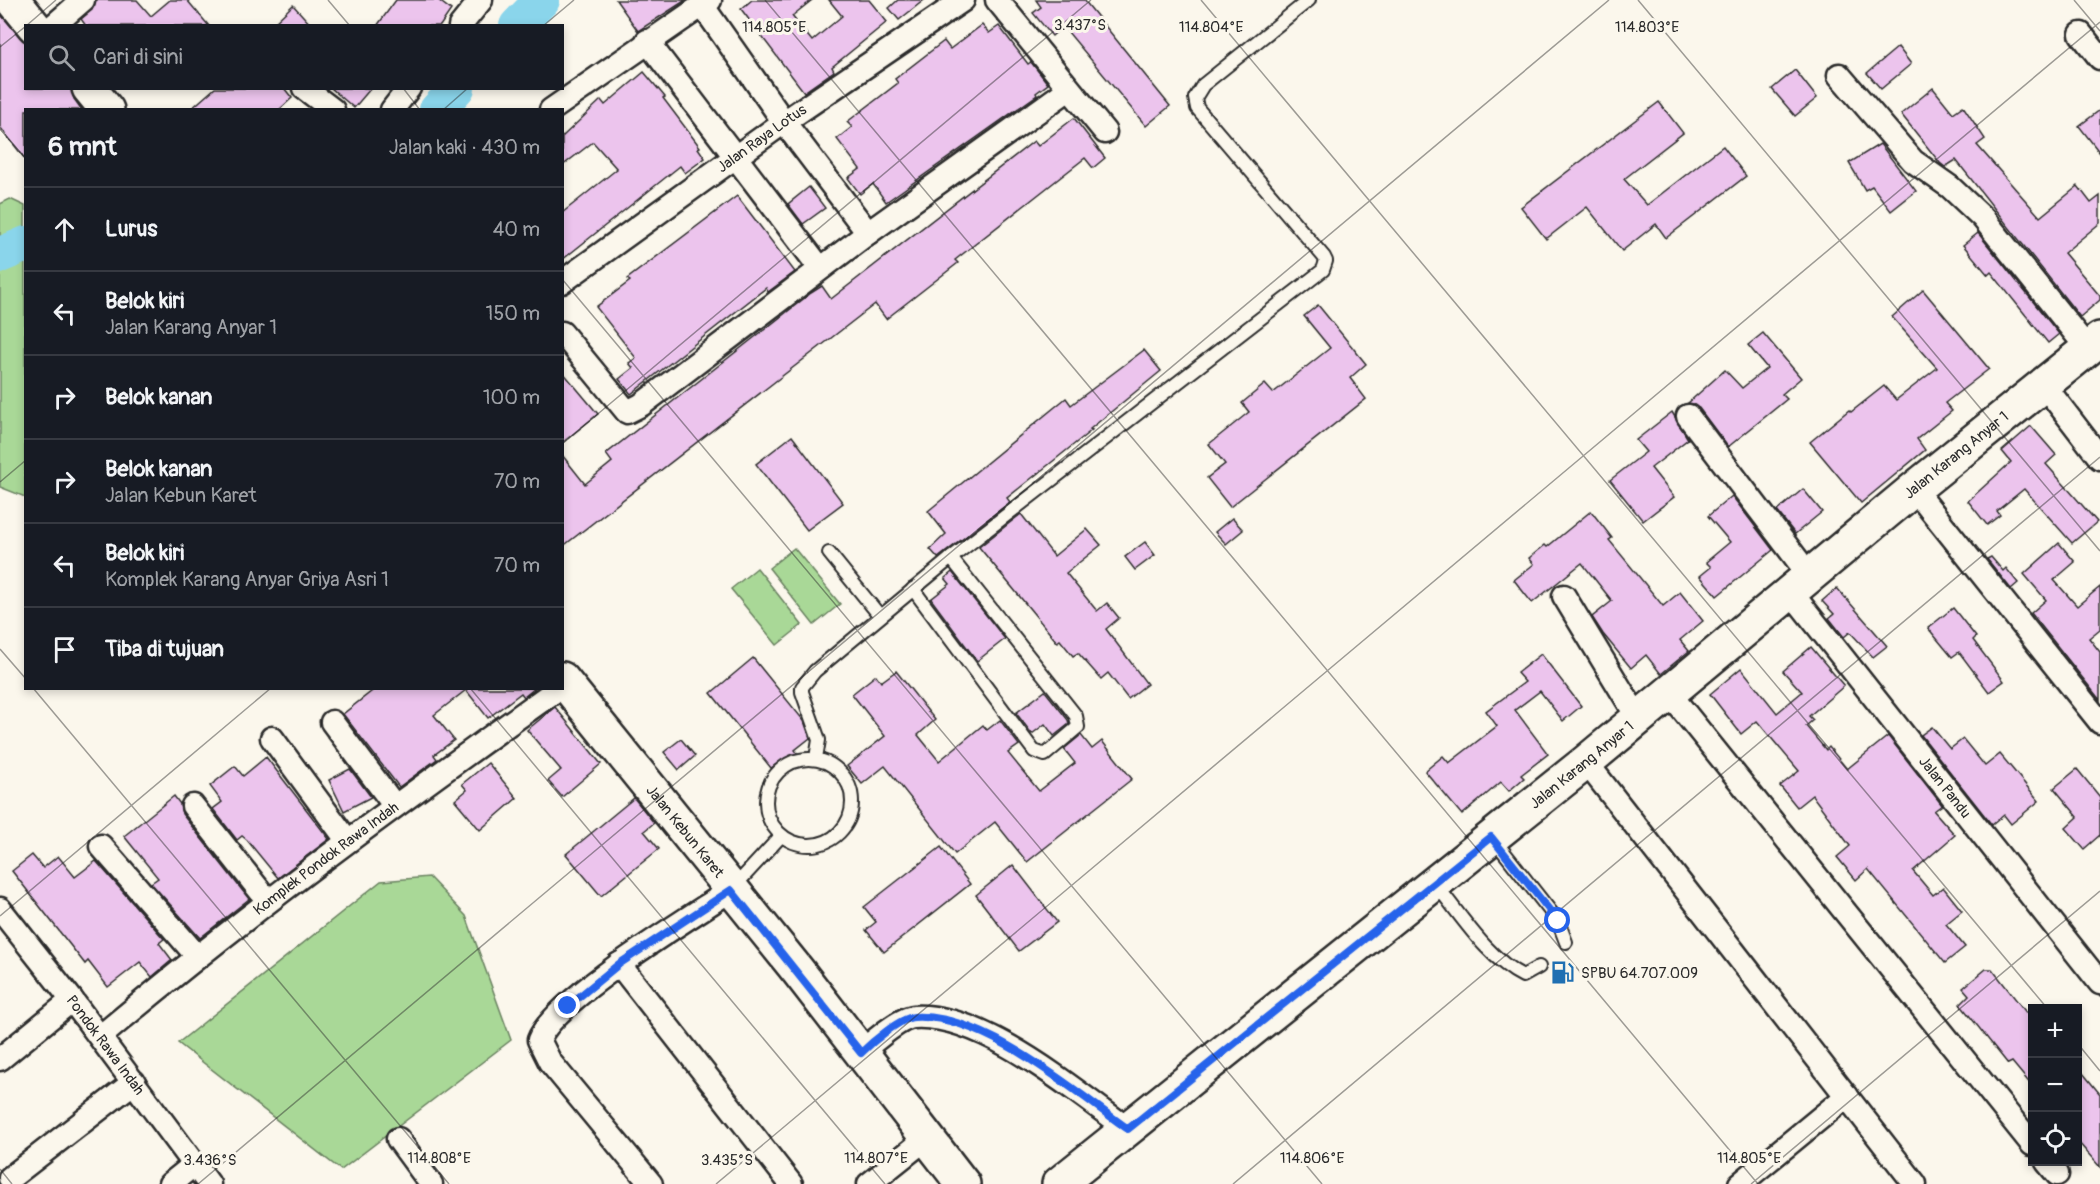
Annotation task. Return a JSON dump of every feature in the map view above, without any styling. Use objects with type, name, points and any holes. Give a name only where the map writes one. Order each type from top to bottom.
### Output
[{"type":"main road","points":[[13,0],[32,24]]},
{"type":"main road","points":[[91,90],[105,108]]},
{"type":"main road","name":"Jalan Karang Anyar 1","points":[[1059,1184],[1586,762],[1799,583],[2094,344]]},
{"type":"main road","name":"Jalan Kebun Karet","points":[[564,686],[731,890],[963,1184]]},
{"type":"street","points":[[55,24],[83,0]]},
{"type":"street","points":[[462,24],[481,0]]},
{"type":"street","name":"Jalan Raya Lotus","points":[[564,281],[784,122],[963,0]]},
{"type":"street","points":[[997,0],[1105,132]]},
{"type":"street","points":[[554,108],[647,41],[706,3],[784,122],[868,233]]},
{"type":"street","points":[[2081,34],[2100,58]]},
{"type":"street","points":[[647,41],[820,268]]},
{"type":"street","points":[[1839,75],[1913,161],[1950,187],[1983,218],[2094,344]]},
{"type":"street","points":[[564,335],[627,412],[671,384],[820,268],[1069,89]]},
{"type":"street","points":[[307,90],[330,108]]},
{"type":"street","points":[[394,108],[407,90]]},
{"type":"street","points":[[2044,385],[2100,458]]},
{"type":"street","name":"Jalan Pandu","points":[[1688,416],[1799,583],[2100,983]]},
{"type":"street","points":[[1914,489],[2100,722]]},
{"type":"street","points":[[1564,596],[1638,718]]},
{"type":"street","name":"Komplek Pondok Rawa Indah","points":[[100,1037],[197,956],[346,840],[554,690]]},
{"type":"street","points":[[1669,693],[2028,1139]]},
{"type":"street","points":[[332,722],[394,806]]},
{"type":"street","points":[[272,738],[346,840]]},
{"type":"street","points":[[1586,762],[1915,1184]]},
{"type":"street","points":[[193,806],[268,901]]},
{"type":"street","points":[[101,846],[197,956]]},
{"type":"street","points":[[651,1184],[550,1062],[539,1040],[543,1029],[554,1016],[619,964],[731,890]]},
{"type":"street","name":"Pondok Rawa Indah","points":[[0,909],[72,1000],[209,1184]]},
{"type":"street","points":[[619,964],[791,1184]]},
{"type":"street","points":[[0,1059],[72,1000]]},
{"type":"street","points":[[861,1053],[874,1040],[912,1017],[947,1020],[977,1029],[1039,1066],[1128,1129]]},
{"type":"street","points":[[10,1178],[134,1082]]},
{"type":"street","points":[[1740,1184],[1847,1096]]},
{"type":"street","points":[[869,1184],[927,1137]]},
{"type":"street","points":[[398,1139],[431,1184]]},
{"type":"street","points":[[170,1184],[195,1164]]},
{"type":"lane","points":[[816,758],[820,745],[803,700],[802,687],[815,671],[951,558],[1323,270],[1326,261],[1324,257],[1197,108],[1195,98],[1203,85],[1309,0]]},
{"type":"lane","points":[[829,553],[880,616]]},
{"type":"lane","points":[[913,589],[1034,752],[1045,755],[1071,734],[1078,727],[1076,716],[951,558]]},
{"type":"lane","points":[[816,758],[837,767],[850,785],[853,808],[843,829],[825,843],[802,845],[781,836],[768,818],[765,795],[775,774],[793,760],[816,758]]},
{"type":"lane","points":[[731,890],[781,836]]},
{"type":"lane","points":[[1491,837],[1558,921],[1566,942]]},
{"type":"lane","points":[[1434,882],[1481,940],[1510,969],[1523,976],[1539,967]]},
{"type":"green space","points":[[10,199],[24,206],[24,497],[0,487],[0,204]]},
{"type":"green space","points":[[794,548],[840,604],[814,625],[769,568]]},
{"type":"green space","points":[[757,568],[802,625],[777,645],[731,589]]},
{"type":"green space","points":[[429,877],[466,916],[511,1040],[341,1170],[178,1043],[381,881]]},
{"type":"building","points":[[96,0],[137,0],[151,16],[170,0],[187,0],[207,24],[85,24],[81,19],[92,10]]},
{"type":"building","points":[[396,0],[438,0],[451,10],[441,24],[378,24]]},
{"type":"building","points":[[616,0],[686,0],[638,31]]},
{"type":"building","points":[[752,0],[812,0],[792,16],[812,41],[842,16],[829,0],[869,0],[887,22],[832,67],[834,71],[804,92],[741,9]]},
{"type":"building","points":[[898,0],[924,0],[899,20],[889,8]]},
{"type":"building","points":[[1036,0],[1084,0],[1170,106],[1146,126],[1063,26],[1052,36],[1033,13],[1041,7]]},
{"type":"building","points":[[293,5],[310,24],[273,24]]},
{"type":"building","points":[[0,14],[24,40],[24,90],[72,90],[74,99],[81,108],[24,108],[24,157],[0,127]]},
{"type":"building","points":[[982,25],[989,33],[999,26],[1028,64],[1031,62],[1048,84],[1036,93],[1037,95],[886,202],[873,184],[860,194],[848,178],[860,169],[837,139],[852,127],[847,122],[898,83],[895,79],[944,41],[950,49]]},
{"type":"building","points":[[1898,47],[1911,64],[1881,89],[1867,73]]},
{"type":"building","points":[[1795,70],[1817,98],[1795,116],[1772,89]]},
{"type":"building","points":[[644,72],[665,97],[663,98],[700,147],[698,148],[705,158],[685,173],[680,166],[564,258],[564,211],[617,169],[593,142],[564,164],[564,135],[601,100],[605,105]]},
{"type":"building","points":[[1933,88],[1953,113],[1963,106],[1985,139],[1977,145],[2040,217],[2078,186],[2091,203],[2100,196],[2100,223],[2064,253],[2100,296],[2100,300],[2080,317],[1956,160],[1945,167],[1940,163],[1901,114]]},
{"type":"building","points":[[213,90],[286,90],[292,98],[281,108],[192,108]]},
{"type":"building","points":[[333,90],[369,90],[354,108]]},
{"type":"building","points":[[1659,102],[1683,133],[1624,179],[1647,205],[1723,146],[1746,176],[1666,238],[1656,224],[1622,251],[1587,207],[1546,239],[1521,207]]},
{"type":"building","points":[[2100,110],[2100,153],[2079,126]]},
{"type":"building","points":[[1074,118],[1105,158],[1093,168],[1085,158],[955,260],[958,263],[886,319],[875,304],[564,545],[564,458],[585,484],[612,462],[606,454],[811,293],[822,286],[831,299],[1034,141],[1038,146]]},
{"type":"building","points":[[1880,144],[1916,191],[1891,211],[1872,186],[1865,190],[1849,163]]},
{"type":"building","points":[[809,187],[825,208],[803,224],[788,204]]},
{"type":"building","points":[[737,196],[795,272],[768,292],[766,288],[631,394],[619,379],[633,368],[629,363],[636,358],[596,307],[630,281],[627,279]]},
{"type":"building","points":[[1978,233],[2059,334],[2048,343],[1991,272],[1988,275],[1963,245]]},
{"type":"building","points":[[1923,290],[1989,369],[1945,403],[1952,411],[1917,439],[1925,450],[1861,503],[1810,442],[1849,410],[1851,412],[1884,386],[1896,400],[1937,368],[1892,317]]},
{"type":"building","points":[[1318,305],[1366,364],[1350,378],[1366,399],[1230,507],[1207,478],[1225,464],[1209,444],[1249,412],[1242,403],[1265,384],[1273,393],[1330,348],[1304,316]]},
{"type":"building","points":[[1763,333],[1801,378],[1782,394],[1787,399],[1728,447],[1699,408],[1688,403],[1725,370],[1742,388],[1767,368],[1748,345]]},
{"type":"building","points":[[1144,350],[1161,371],[1007,498],[1010,502],[938,558],[930,549],[946,534],[928,511],[1066,398],[1071,405]]},
{"type":"building","points":[[564,373],[598,414],[564,441]]},
{"type":"building","points":[[1672,412],[1688,439],[1651,468],[1674,497],[1643,521],[1610,480],[1646,452],[1636,440]]},
{"type":"building","points":[[2031,426],[2056,455],[2046,464],[2097,522],[2072,543],[2024,489],[1997,511],[2000,515],[1987,525],[1968,501],[2011,462],[2002,451]]},
{"type":"building","points":[[792,436],[843,503],[807,530],[756,464]]},
{"type":"building","points":[[1803,489],[1822,512],[1795,534],[1777,511]]},
{"type":"building","points":[[1732,496],[1773,550],[1717,596],[1700,576],[1711,567],[1706,562],[1730,542],[1708,516]]},
{"type":"building","points":[[1591,511],[1612,538],[1609,540],[1663,606],[1680,592],[1703,621],[1680,640],[1689,651],[1661,674],[1646,655],[1631,668],[1603,634],[1592,617],[1612,601],[1582,563],[1532,603],[1514,580],[1534,564],[1529,558],[1545,545],[1547,547]]},
{"type":"building","points":[[1021,514],[1054,556],[1087,529],[1101,545],[1066,573],[1097,611],[1107,603],[1119,618],[1106,629],[1147,684],[1128,699],[1108,673],[1101,679],[1078,653],[1073,656],[1060,640],[1057,642],[979,547]]},
{"type":"building","points":[[1232,518],[1243,530],[1226,544],[1215,532]]},
{"type":"building","points":[[1145,542],[1155,555],[1135,570],[1125,557]]},
{"type":"building","points":[[2059,543],[2075,562],[2054,580],[2077,606],[2100,587],[2100,629],[2089,638],[2100,652],[2100,700],[2031,613],[2046,600],[2024,574]]},
{"type":"building","points":[[1991,557],[2003,571],[2006,568],[2018,583],[2011,589],[1987,559]]},
{"type":"building","points":[[952,572],[1005,639],[977,661],[931,599],[950,584],[945,578]]},
{"type":"building","points":[[1837,588],[1887,646],[1873,657],[1850,632],[1844,637],[1829,618],[1834,614],[1822,601]]},
{"type":"building","points":[[1953,608],[1976,637],[1973,640],[2004,681],[1989,692],[1959,652],[1952,657],[1928,628]]},
{"type":"building","points":[[1811,647],[1844,686],[1809,716],[1813,720],[1806,726],[1826,750],[1829,747],[1847,769],[1888,736],[1942,805],[1934,811],[1955,835],[1913,871],[1933,895],[1943,887],[1962,911],[1946,924],[1965,947],[1945,963],[1868,869],[1856,880],[1837,857],[1850,846],[1812,795],[1797,807],[1780,786],[1799,771],[1757,721],[1741,734],[1710,694],[1741,668],[1777,713],[1802,692],[1783,671]]},
{"type":"building","points":[[1541,654],[1581,706],[1563,721],[1540,691],[1515,710],[1548,754],[1521,775],[1524,778],[1509,791],[1501,782],[1462,815],[1425,771],[1443,756],[1449,763],[1497,726],[1486,711],[1525,682],[1517,673]]},
{"type":"building","points":[[753,658],[804,721],[810,738],[795,750],[798,754],[784,766],[781,761],[771,768],[711,693]]},
{"type":"building","points":[[896,671],[935,720],[918,735],[939,761],[983,725],[987,730],[1000,720],[1019,745],[1008,753],[1039,791],[1075,763],[1064,749],[1081,735],[1092,749],[1102,741],[1132,779],[1027,862],[995,822],[955,854],[885,766],[862,784],[847,766],[885,736],[852,694],[876,675],[881,682]]},
{"type":"building","points":[[373,690],[466,690],[434,715],[454,740],[434,755],[437,759],[399,787],[343,714]]},
{"type":"building","points":[[466,690],[533,690],[524,697],[521,693],[488,718]]},
{"type":"building","points":[[1045,691],[1069,724],[1054,736],[1045,724],[1032,734],[1016,713]]},
{"type":"building","points":[[555,707],[601,764],[562,797],[548,781],[561,770],[527,730]]},
{"type":"building","points":[[1932,727],[1950,749],[1963,739],[1985,766],[2000,754],[2039,801],[2011,824],[2004,815],[1992,825],[1921,735]]},
{"type":"building","points":[[681,739],[695,756],[679,770],[664,752]]},
{"type":"building","points":[[266,757],[329,839],[278,878],[247,840],[242,836],[237,840],[213,809],[222,802],[210,786],[235,766],[243,776]]},
{"type":"building","points":[[488,763],[517,798],[480,830],[455,800],[467,790],[462,784]]},
{"type":"building","points":[[350,769],[371,797],[344,811],[329,780]]},
{"type":"building","points":[[2077,769],[2100,797],[2100,835],[2084,849],[2066,828],[2078,817],[2054,788]]},
{"type":"building","points":[[174,796],[180,804],[182,814],[249,899],[200,938],[151,883],[158,878],[124,836]]},
{"type":"building","points":[[634,798],[654,823],[644,831],[659,849],[601,896],[566,854]]},
{"type":"building","points":[[941,847],[970,884],[884,952],[866,930],[876,922],[864,907]]},
{"type":"building","points":[[32,855],[43,868],[58,856],[75,877],[96,861],[164,939],[159,943],[172,960],[152,977],[140,962],[108,987],[88,961],[85,964],[12,871]]},
{"type":"building","points":[[1013,865],[1057,922],[1019,951],[976,895]]},
{"type":"building","points":[[1986,969],[1992,969],[2028,1015],[2028,1081],[2012,1062],[2008,1064],[1960,1004],[1969,995],[1963,988]]},
{"type":"building","points":[[2082,1072],[2100,1094],[2100,1167],[2082,1147]]},
{"type":"waterway","points":[[519,24],[542,0]]},
{"type":"waterway","points":[[439,108],[455,90]]},
{"type":"waterway","points":[[0,255],[24,245]]},
{"type":"place","name":"SPBU 64.707.009","points":[[1563,973]]},
{"type":"route","points":[[568,1006],[619,964],[731,890],[798,971],[861,1053],[874,1040],[912,1017],[947,1020],[977,1029],[1039,1066],[1128,1129],[1491,837],[1558,921]]}]
